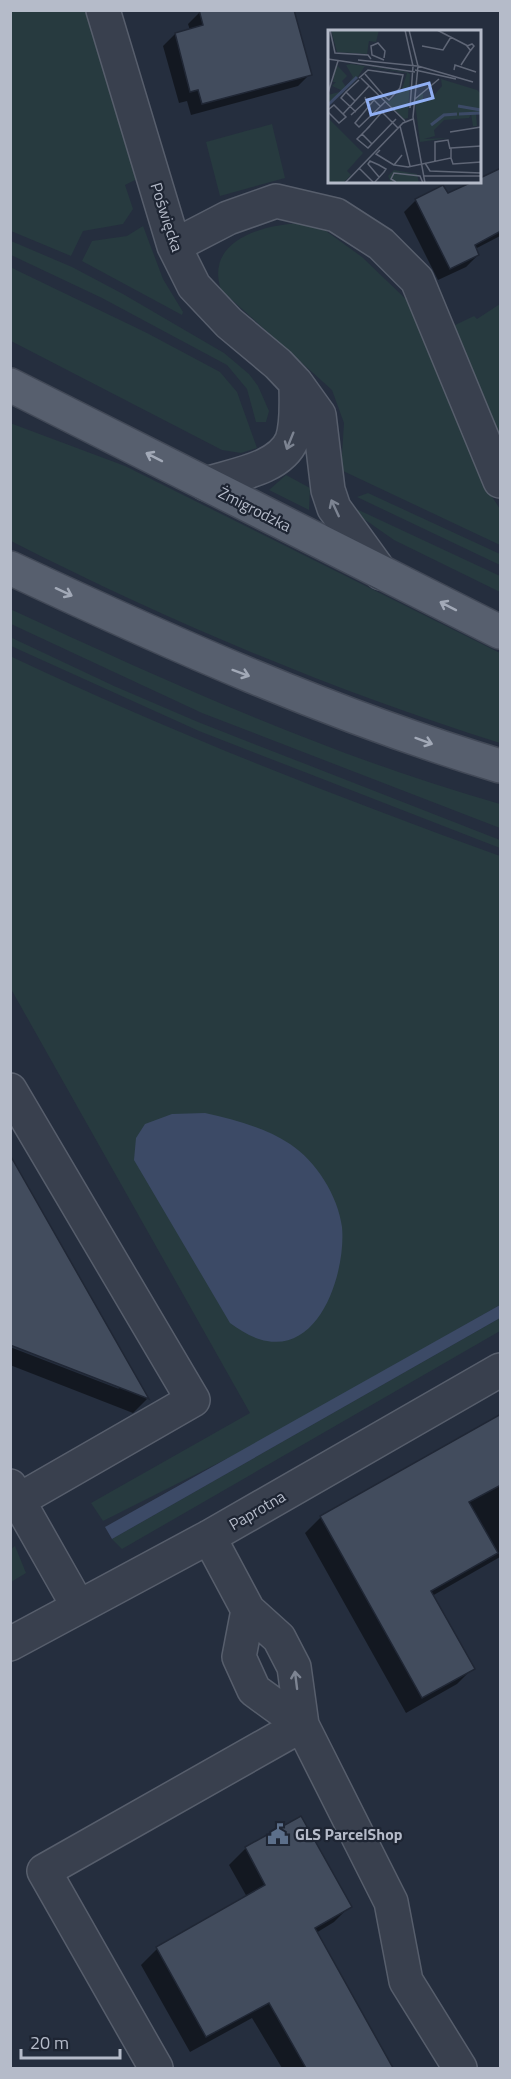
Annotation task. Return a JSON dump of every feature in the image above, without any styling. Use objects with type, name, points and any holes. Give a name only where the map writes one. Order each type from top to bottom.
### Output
[{"type":"main road","name":"Żmigrodzka","points":[[10,385],[501,632]]},
{"type":"main road","points":[[10,568],[232,670],[457,753],[501,766]]},
{"type":"street","name":"Poświęcka","points":[[112,13],[174,246],[200,294],[296,383],[319,414],[328,490],[334,508],[381,573]]},
{"type":"street","points":[[174,246],[228,218],[276,201],[336,214],[381,243],[417,280],[501,481]]},
{"type":"street","points":[[206,484],[260,466],[286,452],[295,427],[296,383]]},
{"type":"street","points":[[10,1090],[193,1400],[15,1493],[78,1606]]},
{"type":"street","name":"Paprotna","points":[[10,1644],[210,1537],[501,1370]]},
{"type":"street","points":[[210,1537],[248,1610],[279,1638],[294,1666],[302,1725],[391,1902],[406,1981],[460,2068]]},
{"type":"street","points":[[248,1610],[239,1657],[254,1690],[302,1725]]},
{"type":"street","points":[[156,2068],[44,1871],[302,1725]]},
{"type":"green space","points":[[10,11],[88,11],[137,179],[125,185],[133,209],[123,224],[83,231],[71,256],[11,231]]},
{"type":"green space","points":[[272,124],[285,178],[220,196],[206,142]]},
{"type":"green space","points":[[303,223],[326,231],[362,257],[413,306],[487,489],[500,509],[500,545],[341,470],[344,423],[332,390],[221,290],[218,273],[221,258],[230,247],[256,231]]},
{"type":"green space","points":[[143,226],[163,279],[183,312],[182,315],[82,261],[92,241],[127,236]]},
{"type":"green space","points":[[11,241],[72,267],[224,353],[249,374],[258,386],[269,411],[266,422],[256,422],[247,389],[227,365],[102,298],[11,255]]},
{"type":"green space","points":[[10,267],[147,333],[220,372],[237,392],[257,448],[241,453],[222,450],[11,341]]},
{"type":"green space","points":[[500,304],[500,443],[453,326],[474,316],[477,319]]},
{"type":"green space","points":[[10,423],[125,466],[500,653],[500,743],[374,700],[251,652],[130,599],[11,541]]},
{"type":"green space","points":[[286,475],[310,488],[309,510],[269,490]]},
{"type":"green space","points":[[368,493],[500,554],[500,565],[357,497]]},
{"type":"green space","points":[[350,506],[500,576],[500,592],[394,540],[354,512]]},
{"type":"green space","points":[[10,609],[191,691],[313,741],[437,785],[500,804],[500,828],[202,713],[11,624]]},
{"type":"green space","points":[[10,637],[114,686],[198,722],[500,840],[500,848],[199,731],[11,646]]},
{"type":"green space","points":[[10,656],[131,711],[253,762],[500,856],[500,1305],[264,1440],[103,1521],[91,1503],[250,1413],[11,989]]},
{"type":"green space","points":[[500,1318],[500,1331],[122,1549],[112,1539]]},
{"type":"green space","points":[[15,1546],[26,1573],[11,1582],[11,1549]]},
{"type":"water","points":[[205,1113],[260,1129],[290,1144],[300,1151],[317,1170],[336,1203],[342,1227],[342,1244],[335,1284],[327,1304],[316,1320],[302,1333],[286,1341],[267,1341],[257,1338],[230,1323],[134,1160],[136,1138],[145,1124],[172,1114]]},
{"type":"water","points":[[500,1305],[500,1318],[112,1539],[105,1527]]},
{"type":"building","points":[[199,10],[294,10],[312,75],[202,104],[198,90],[190,92],[175,33],[203,25]]},
{"type":"building","points":[[501,168],[501,231],[475,245],[479,255],[450,269],[415,199],[443,185],[448,193],[470,183],[481,183],[481,178]]},
{"type":"building","points":[[10,1155],[149,1399],[10,1345]]},
{"type":"building","points":[[501,1414],[501,1485],[469,1502],[498,1553],[431,1591],[475,1669],[422,1698],[320,1516]]},
{"type":"building","points":[[301,1816],[352,1907],[315,1928],[393,2068],[306,2068],[269,2003],[206,2037],[156,1947],[265,1885],[245,1847]]},
{"type":"place","name":"GLS ParcelShop","points":[[278,1834]]}]
